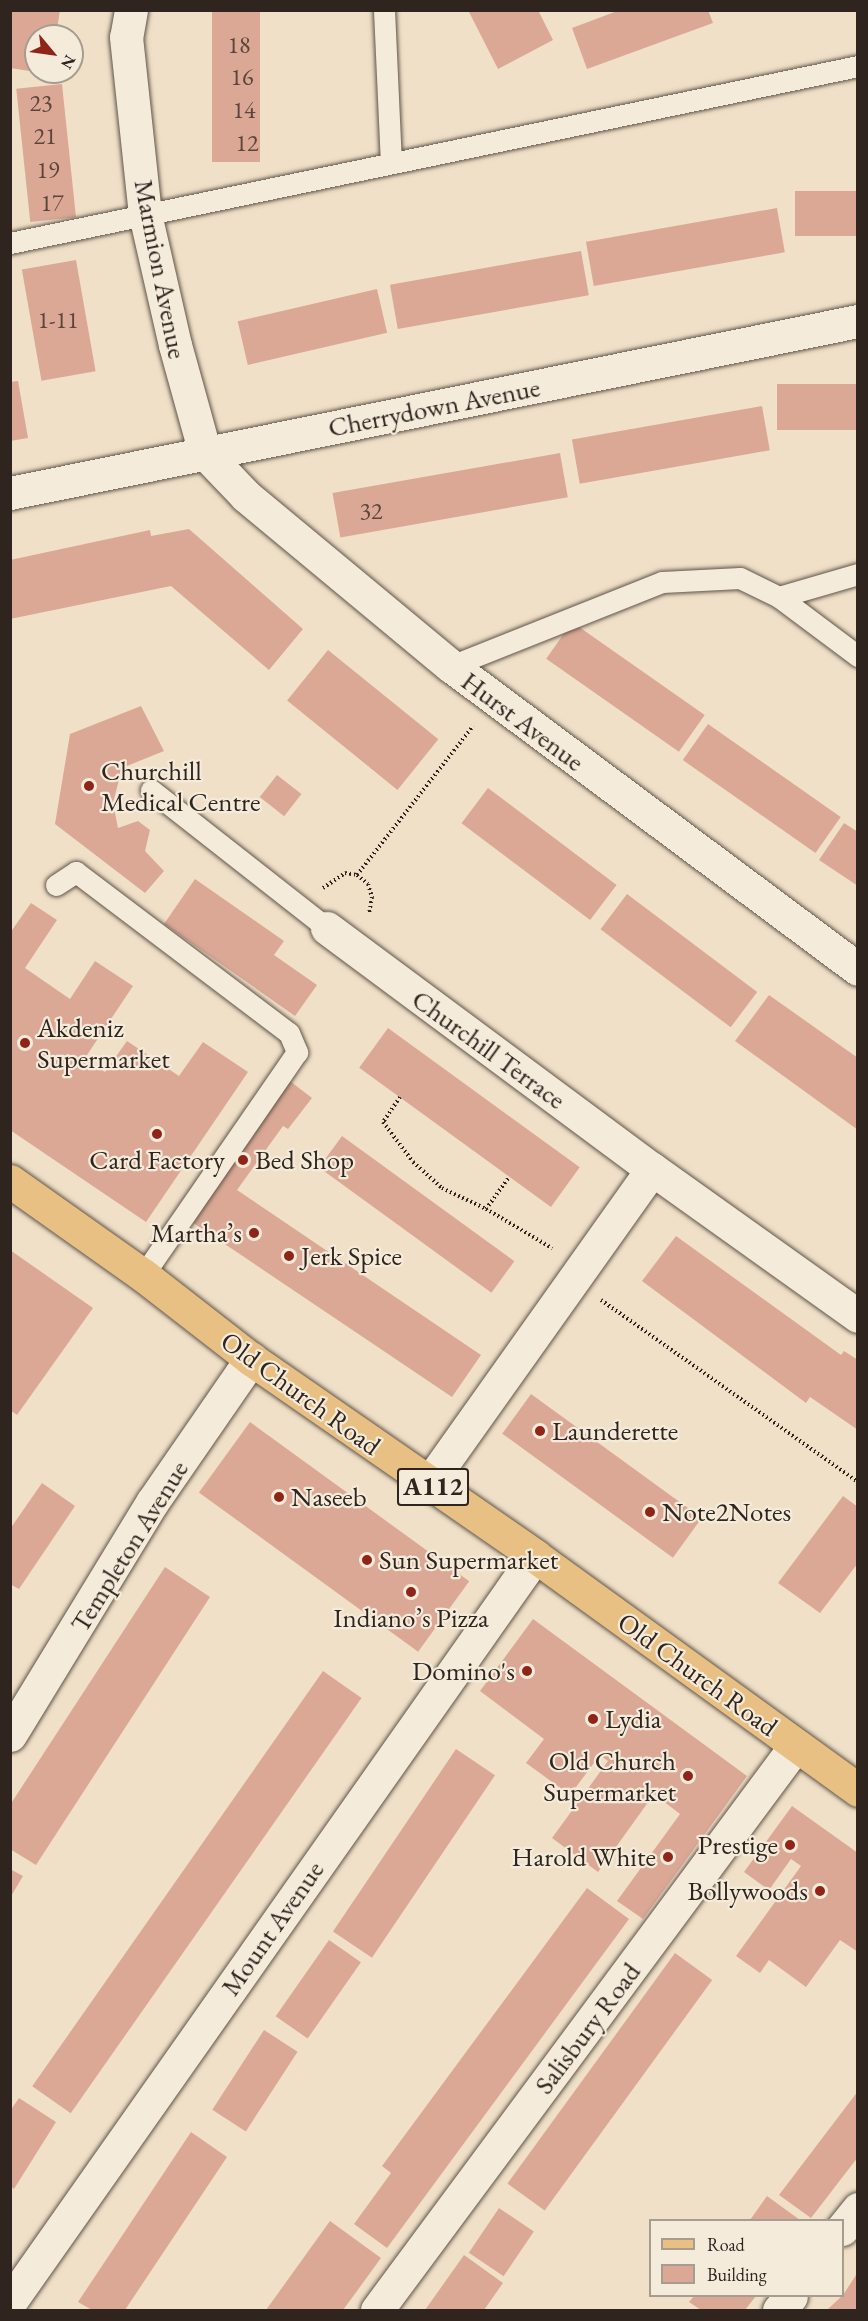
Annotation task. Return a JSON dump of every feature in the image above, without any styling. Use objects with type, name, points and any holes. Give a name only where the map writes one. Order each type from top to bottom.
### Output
[{"type":"main road","name":"Old Church Road","points":[[10,1181],[143,1275],[251,1359],[535,1556],[858,1790]]},
{"type":"street","name":"Marmion Avenue","points":[[130,10],[126,37],[145,214],[174,345],[205,453]]},
{"type":"street","name":"Cherrydown Avenue","points":[[10,493],[858,321]]},
{"type":"street","name":"Hurst Avenue","points":[[205,453],[246,496],[451,666],[858,969]]},
{"type":"street","name":"Churchill Terrace","points":[[327,928],[652,1169],[858,1316]]},
{"type":"street","points":[[429,1483],[652,1169]]},
{"type":"street","name":"Templeton Avenue","points":[[10,1735],[153,1501],[251,1359]]},
{"type":"street","name":"Mount Avenue","points":[[10,2302],[535,1556]]},
{"type":"street","name":"Salisbury Road","points":[[377,2310],[796,1745]]},
{"type":"street","points":[[844,2228],[858,2209]]},
{"type":"street","points":[[779,2310],[789,2297]]},
{"type":"lane","points":[[384,10],[391,162]]},
{"type":"lane","points":[[10,243],[858,66]]},
{"type":"lane","points":[[779,597],[858,574]]},
{"type":"lane","points":[[451,666],[662,582],[740,578],[779,597],[858,656]]},
{"type":"lane","points":[[151,790],[327,928]]},
{"type":"lane","points":[[56,885],[76,872],[289,1033],[297,1052],[143,1275]]},
{"type":"path","points":[[357,875],[494,699]]},
{"type":"path","points":[[486,1209],[509,1178]]},
{"type":"building","points":[[10,10],[60,10],[58,24],[24,24],[24,70],[10,68]]},
{"type":"building","points":[[212,10],[260,10],[260,162],[212,162]]},
{"type":"building","points":[[468,10],[538,10],[553,40],[498,69]]},
{"type":"building","points":[[620,10],[708,10],[713,23],[587,69],[572,28]]},
{"type":"building","points":[[62,84],[76,217],[30,222],[16,89]]},
{"type":"building","points":[[795,191],[858,191],[858,236],[795,236]]},
{"type":"building","points":[[777,208],[785,252],[594,286],[586,242]]},
{"type":"building","points":[[581,251],[589,295],[398,329],[390,285]]},
{"type":"building","points":[[76,260],[96,371],[41,381],[22,270]]},
{"type":"building","points":[[377,289],[387,333],[248,365],[238,321]]},
{"type":"building","points":[[18,381],[28,438],[10,441],[10,382]]},
{"type":"building","points":[[777,384],[858,384],[858,430],[777,430]]},
{"type":"building","points":[[762,406],[770,450],[580,484],[572,440]]},
{"type":"building","points":[[560,453],[568,497],[340,537],[333,493]]},
{"type":"building","points":[[189,529],[303,629],[269,670],[171,586],[10,619],[10,560],[150,530],[151,536]]},
{"type":"building","points":[[572,622],[705,715],[679,752],[546,659]]},
{"type":"building","points":[[328,650],[438,739],[397,790],[287,701]]},
{"type":"building","name":"Churchill Medical Centre","points":[[141,706],[164,751],[122,768],[113,803],[118,828],[138,821],[150,830],[145,851],[164,871],[145,893],[55,824],[70,734]]},
{"type":"building","points":[[708,724],[841,817],[815,853],[683,760]]},
{"type":"building","points":[[277,775],[301,794],[284,816],[260,797]]},
{"type":"building","points":[[488,788],[617,885],[590,920],[462,823]]},
{"type":"building","points":[[844,823],[858,832],[858,886],[819,860]]},
{"type":"building","points":[[195,879],[284,941],[274,955],[317,985],[295,1016],[164,924]]},
{"type":"building","points":[[627,894],[757,992],[731,1027],[601,929]]},
{"type":"building","points":[[31,903],[57,920],[25,968],[70,999],[95,961],[133,986],[75,1073],[85,1059],[105,1072],[127,1041],[179,1076],[203,1042],[248,1072],[146,1222],[10,1130],[10,933]]},
{"type":"building","points":[[769,995],[858,1058],[858,1130],[735,1041]]},
{"type":"building","points":[[388,1028],[580,1167],[551,1207],[359,1068]]},
{"type":"building","points":[[286,1078],[312,1098],[288,1129],[283,1126],[237,1190],[481,1355],[452,1397],[186,1218]]},
{"type":"building","points":[[342,1136],[514,1261],[491,1293],[319,1168]]},
{"type":"building","points":[[676,1236],[841,1355],[844,1351],[858,1360],[858,1430],[810,1397],[806,1403],[642,1281]]},
{"type":"building","points":[[10,1250],[93,1308],[17,1415],[10,1410]]},
{"type":"building","points":[[531,1394],[702,1518],[673,1558],[502,1434]]},
{"type":"building","points":[[250,1422],[469,1581],[418,1652],[199,1492]]},
{"type":"building","points":[[42,1483],[75,1506],[19,1589],[10,1584],[10,1529]]},
{"type":"building","points":[[843,1496],[858,1507],[858,1563],[820,1613],[778,1583]]},
{"type":"building","points":[[165,1567],[210,1597],[36,1865],[10,1849],[10,1805]]},
{"type":"building","points":[[533,1619],[747,1776],[643,1919],[617,1901],[680,1814],[654,1794],[598,1872],[552,1838],[608,1761],[600,1755],[570,1795],[526,1763],[544,1739],[480,1691]]},
{"type":"building","points":[[323,1671],[362,1698],[71,2113],[32,2086]]},
{"type":"building","points":[[456,1749],[495,1775],[372,1958],[333,1931]]},
{"type":"building","name":"Bollywoods","points":[[792,1806],[858,1853],[858,1952],[840,1940],[806,1987],[769,1960],[760,1973],[736,1956],[801,1866],[791,1859],[769,1890],[744,1872]]},
{"type":"building","points":[[10,1869],[23,1876],[10,1898]]},
{"type":"building","points":[[587,1888],[629,1919],[387,2248],[354,2224],[391,2173],[382,2166]]},
{"type":"building","points":[[329,1940],[361,1962],[308,2039],[276,2016]]},
{"type":"building","points":[[675,1953],[712,1980],[545,2211],[507,2184]]},
{"type":"building","points":[[264,2030],[298,2052],[246,2131],[212,2110]]},
{"type":"building","points":[[858,2091],[858,2157],[811,2218],[779,2195]]},
{"type":"building","points":[[19,2098],[56,2122],[14,2189],[10,2186],[10,2111]]},
{"type":"building","points":[[191,2132],[227,2157],[125,2310],[92,2310],[78,2302]]},
{"type":"building","points":[[767,2196],[799,2219],[751,2219]]},
{"type":"building","points":[[499,2208],[534,2231],[504,2276],[469,2253]]},
{"type":"building","points":[[330,2221],[381,2258],[343,2310],[266,2310]]},
{"type":"building","points":[[464,2255],[503,2283],[484,2310],[425,2310]]},
{"type":"building","points":[[858,2272],[858,2310],[827,2310],[841,2297],[844,2297]]},
{"type":"building","points":[[693,2297],[755,2297],[745,2310],[701,2310],[689,2302]]},
{"type":"place","name":"Churchill Medical Centre","points":[[89,786]]},
{"type":"place","name":"Akdeniz Supermarket","points":[[25,1043]]},
{"type":"place","name":"Card Factory","points":[[157,1134]]},
{"type":"place","name":"Bed Shop","points":[[243,1160]]},
{"type":"place","name":"Martha’s","points":[[254,1233]]},
{"type":"place","name":"Jerk Spice","points":[[289,1256]]},
{"type":"place","name":"Launderette","points":[[540,1431]]},
{"type":"place","name":"Naseeb","points":[[279,1497]]},
{"type":"place","name":"Note2Notes","points":[[650,1512]]},
{"type":"place","name":"Sun Supermarket","points":[[367,1560]]},
{"type":"place","name":"Indiano’s Pizza","points":[[411,1592]]},
{"type":"place","name":"Domino's","points":[[527,1671]]},
{"type":"place","name":"Lydia","points":[[593,1719]]},
{"type":"place","name":"Old Church Supermarket","points":[[688,1776]]},
{"type":"place","name":"Prestige","points":[[790,1845]]},
{"type":"place","name":"Harold White","points":[[668,1857]]},
{"type":"place","name":"Bollywoods","points":[[820,1891]]}]
